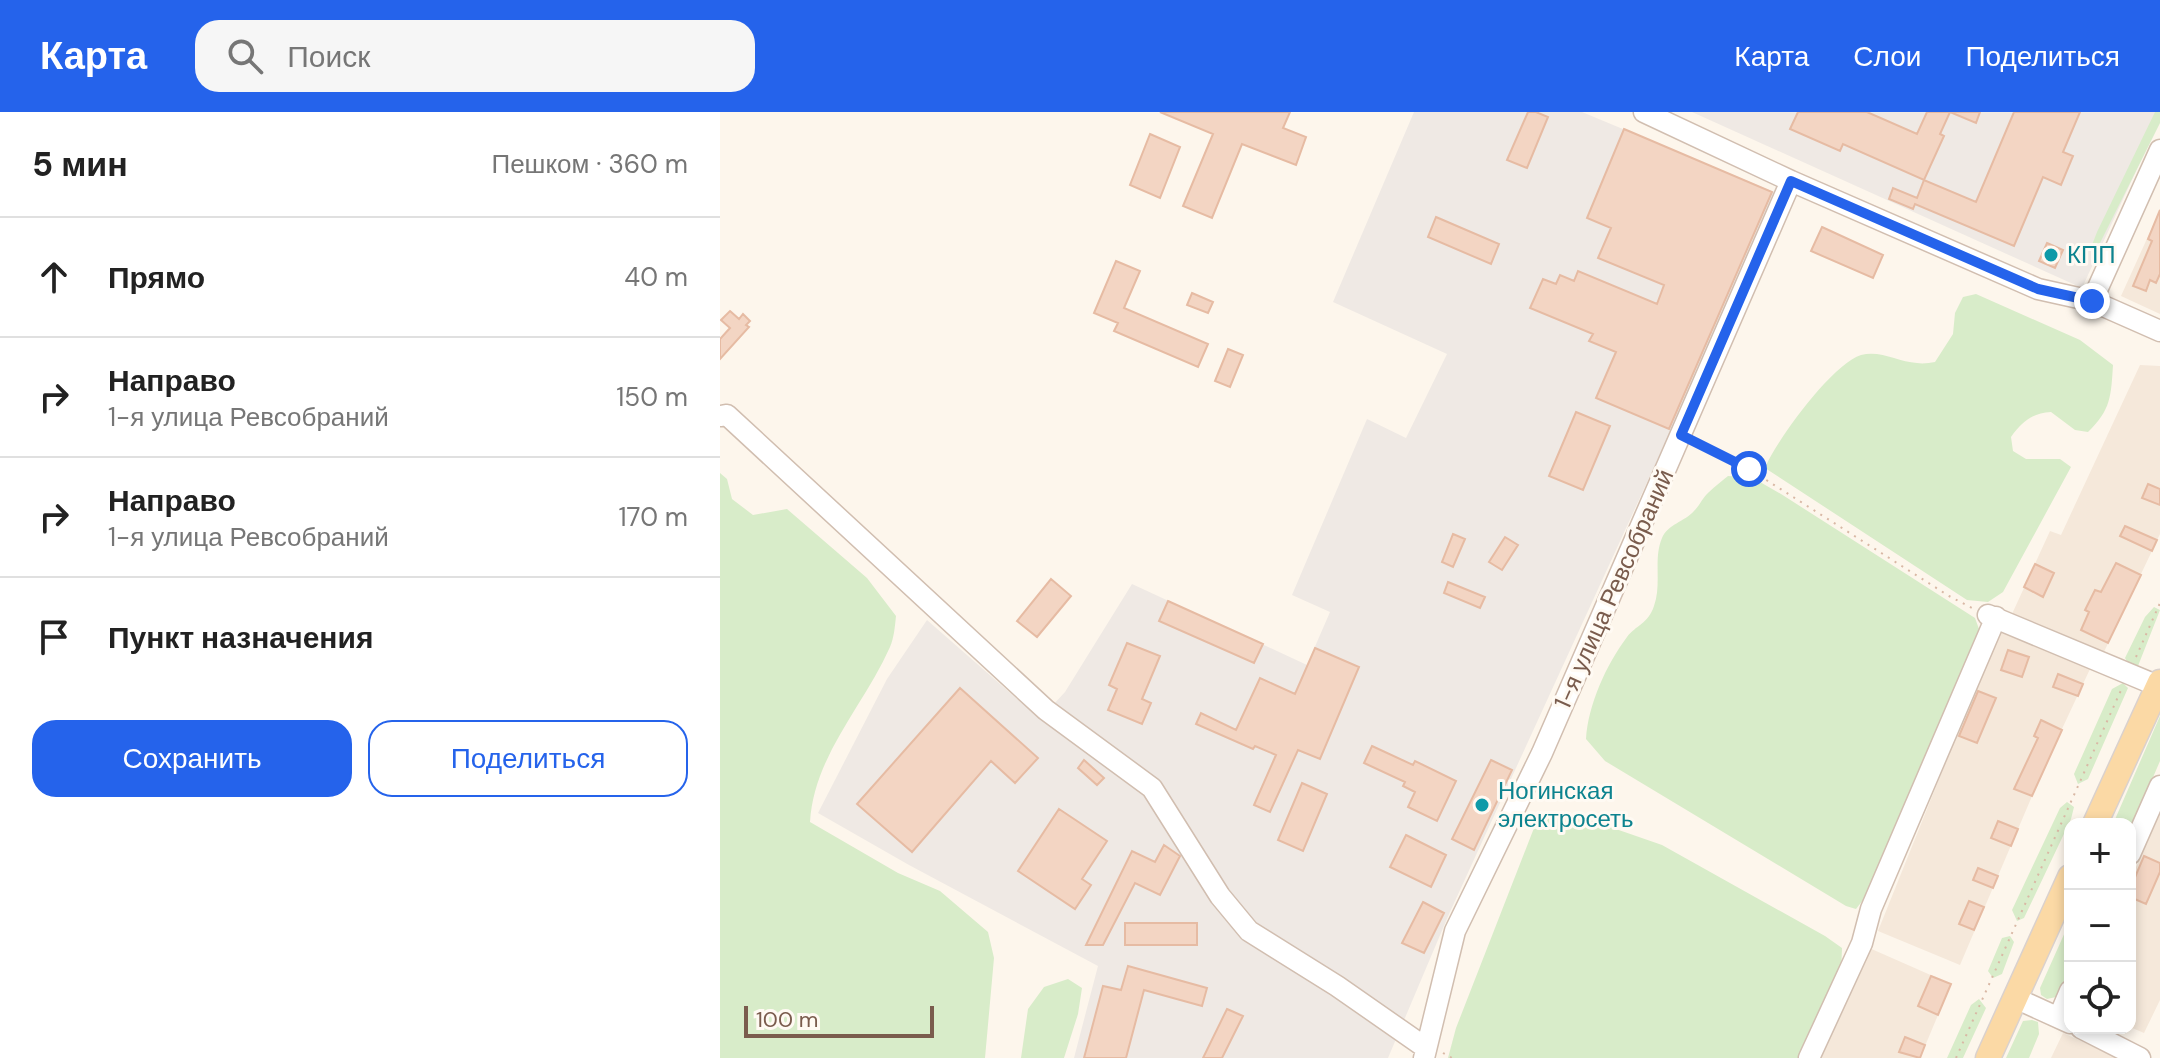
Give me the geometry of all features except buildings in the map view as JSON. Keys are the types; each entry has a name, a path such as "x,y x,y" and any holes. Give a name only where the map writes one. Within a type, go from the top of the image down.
{"main road":[{"path":"2098,818 2159,684"},
{"path":"1988,1058 2064,890"}],"street":[{"path":"1644,112 1791,181 2038,289 2092,301 2160,331"},
{"path":"2092,301 2160,150"},
{"name":"1-я улица Ревсобраний","path":"1425,1053 1455,931 1542,753 1791,181"},
{"path":"720,416 727,415 1046,710 1152,788 1220,896 1249,931 1337,986 1425,1053"},
{"path":"1809,1058 1862,943 1871,909 1992,616 2159,684"},
{"path":"2136,840 2160,786"},
{"path":"2015,998 2064,1020"},
{"path":"2093,1034 2140,1058"}],"path":[{"path":"1681,435 1749,469 1949,596 1992,616"},
{"path":"1956,1058 2160,603"}],"shaded area":[{"path":"1414,112 1582,112 1774,192 1671,430 1449,914 1388,1058 1074,1058 1098,966 818,813 887,679 927,620 1040,719 1065,692 1132,584 1307,665 1330,612 1292,595 1367,419 1406,438 1447,354 1333,302"},
{"path":"1692,112 2160,112 2160,119 2082,288"},
{"path":"2160,210 2160,314 2121,296"},
{"path":"2140,365 2160,366 2160,534 2103,654 2012,614 2050,531 2061,535"},
{"path":"1999,630 2090,669 1960,965 1878,931"},
{"path":"2160,812 2160,1000 2144,1033 2136,1030 2136,867"},
{"path":"1867,947 1951,984 1920,1058 1818,1058"},
{"path":"2063,1033 2124,1058 2051,1058"}],"green space":[{"path":"2155,112 2160,112 2160,123 2097,249 2092,245 2097,232"},
{"path":"1976,294 2080,340 2113,365 2108,402 2101,417 2088,432 2075,430 2051,412 2028,419 2011,437 2013,451 2026,459 2060,459 2071,467 2003,592 1988,602 1967,600 1765,468 1806,405 1849,361 1868,354 1910,362 1935,362 1953,334 1955,313 1963,297"},
{"path":"720,473 727,479 732,499 753,515 787,509 867,578 896,616 890,647 830,753 814,798 810,822 898,873 940,891 988,932 994,958 985,1058 720,1058"},
{"path":"1728,476 1753,478 1781,494 1975,618 1979,629 1938,734 1863,900 1856,909 1846,906 1605,761 1586,739 1594,699 1605,673 1627,637 1649,617 1654,606 1662,538 1668,529 1694,511 1707,494"},
{"path":"2154,607 2160,610 2138,666 2131,668 2125,658 2145,617"},
{"path":"2123,683 2128,688 2088,779 2078,784 2074,774 2112,689"},
{"path":"2160,716 2160,761 2136,818 2116,818"},
{"path":"2067,802 2074,807 2071,818 2064,818 2064,834 2024,918 2017,921 2012,910 2060,808"},
{"path":"1564,811 1662,845 1842,948 1841,973 1805,1058 1448,1058 1456,1028 1534,828 1546,816"},
{"path":"2064,934 2064,981 2056,997 2047,999 2041,995 2040,988"},
{"path":"2010,936 2014,942 2002,974 1993,978 1988,971 2002,938"},
{"path":"1068,979 1082,988 1078,1014 1064,1058 1021,1058 1028,1009 1044,987"},
{"path":"1979,999 1986,1008 1963,1058 1947,1058 1971,1005"},
{"path":"2023,1021 2038,1022 2039,1034 2029,1058 2006,1058"}],"place":[{"name":"КПП","path":"2051,255"},
{"name":"Ногинская электросеть","path":"1482,805"}],"route":[{"path":"1749,469 1681,435 1791,181 2038,289 2092,301"}]}
